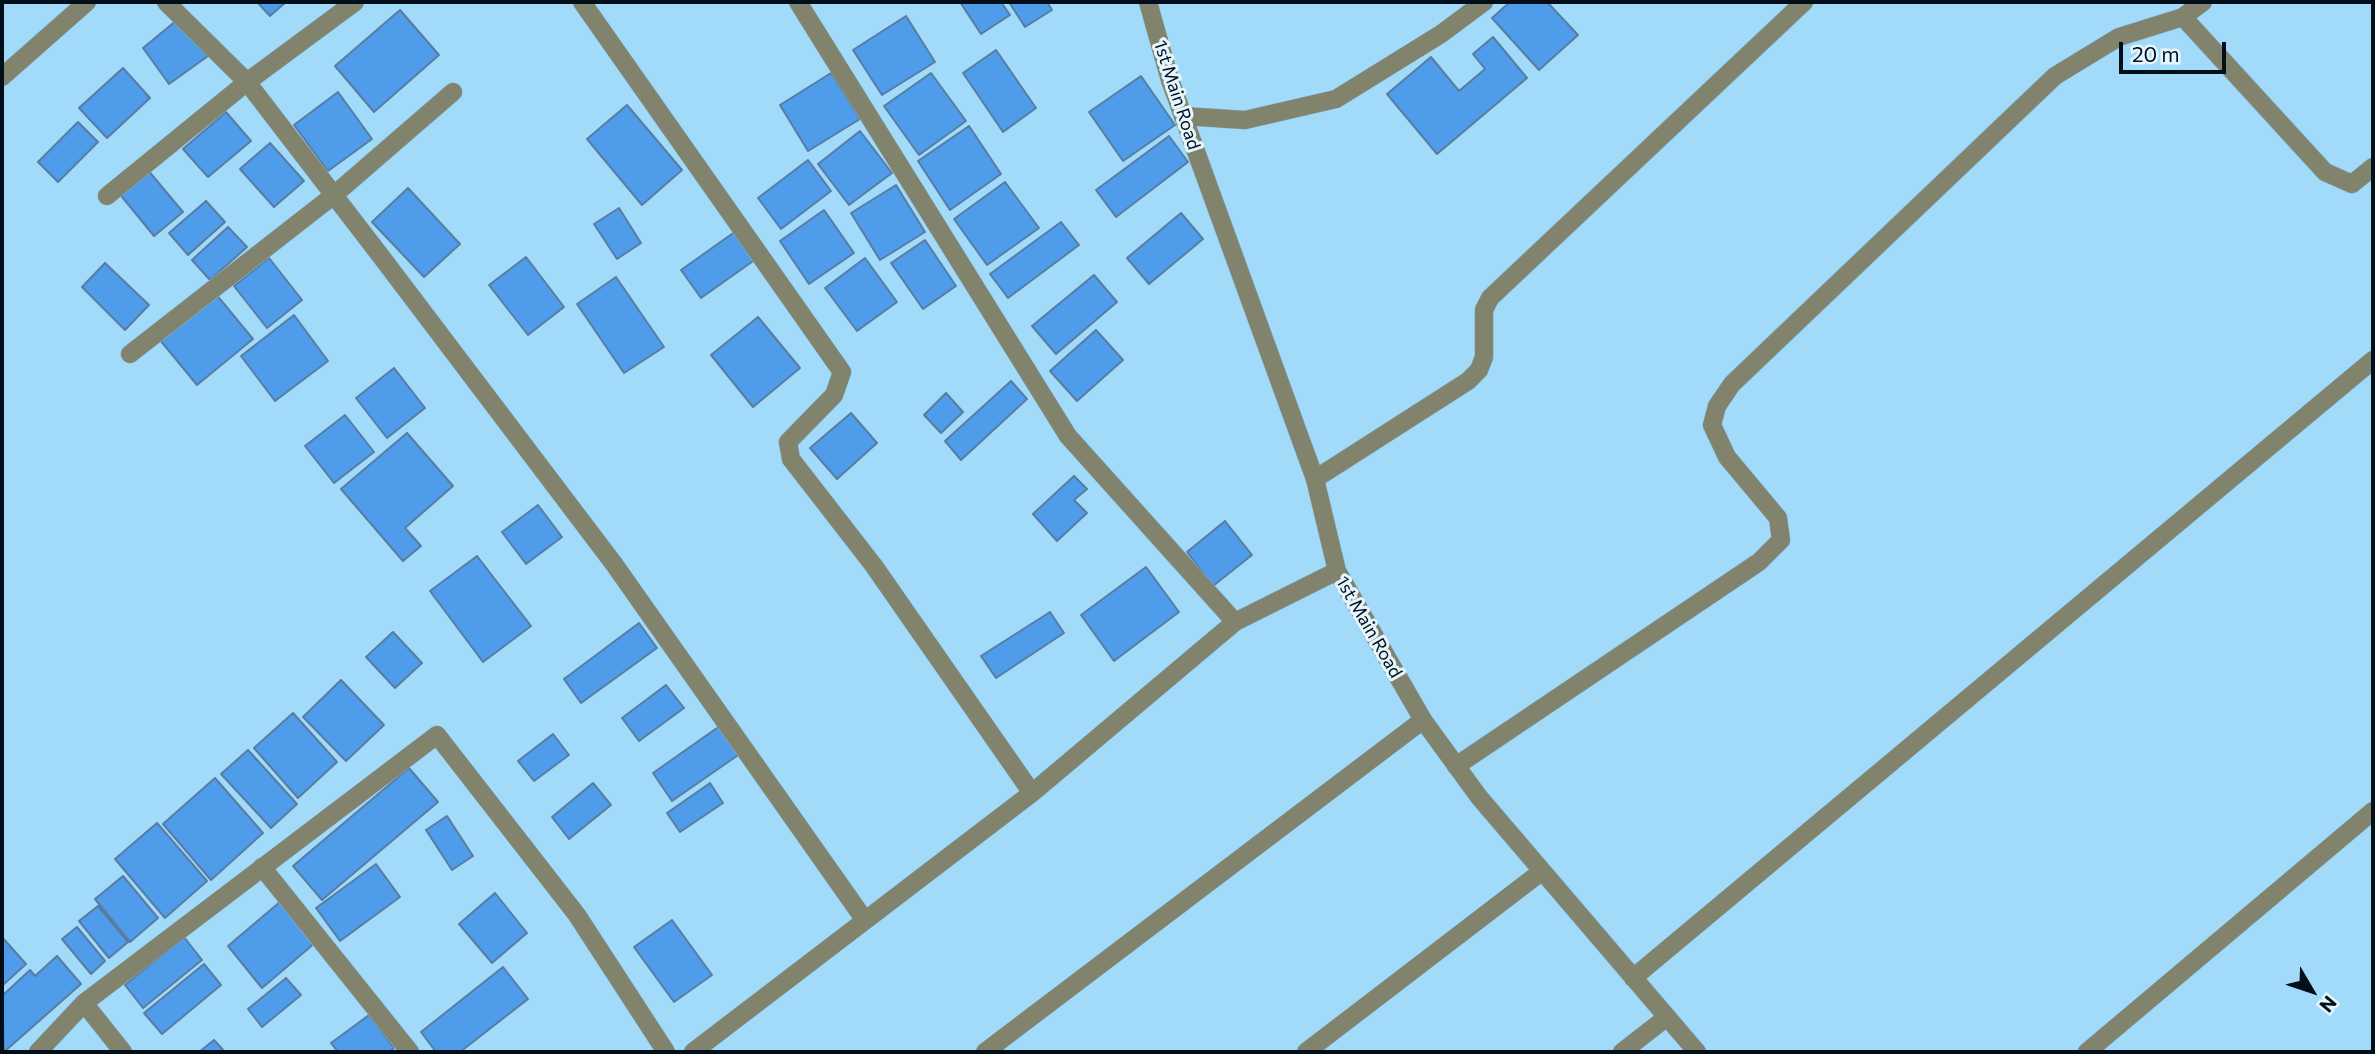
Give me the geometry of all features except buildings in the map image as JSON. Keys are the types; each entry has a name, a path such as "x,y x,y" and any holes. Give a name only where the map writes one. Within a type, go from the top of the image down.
{"street":[{"path":"2,77 87,2"},
{"path":"166,2 247,82 334,195 614,564 864,919"},
{"path":"107,196 247,82 355,2"},
{"path":"582,2 842,372 834,395 788,442 791,459 874,566 1032,793"},
{"path":"798,2 1068,436 1235,622"},
{"name":"1st Main Road","path":"1148,2 1183,116 1315,479 1337,571 1423,720 1455,766 1541,872 1697,1052"},
{"path":"1183,116 1245,120 1336,99 1441,34 1484,2"},
{"path":"1315,479 1468,381 1479,370 1484,357 1482,323 1490,298 1804,2"},
{"path":"1455,766 1759,562 1781,540 1778,518 1727,457 1712,425 1717,406 1732,384 2055,76 2119,37 2183,17 2203,2"},
{"path":"2183,17 2325,173 2352,184 2373,167"},
{"path":"130,355 334,195 453,92"},
{"path":"1633,978 2373,360"},
{"path":"693,1052 1032,793 1235,622 1337,571"},
{"path":"985,1052 1423,720"},
{"path":"38,1052 83,1003 437,735 578,915 666,1052"},
{"path":"2087,1052 2373,811"},
{"path":"262,867 410,1052"},
{"path":"1306,1052 1541,872"},
{"path":"83,1003 123,1052"},
{"path":"1622,1052 1667,1017"}]}
